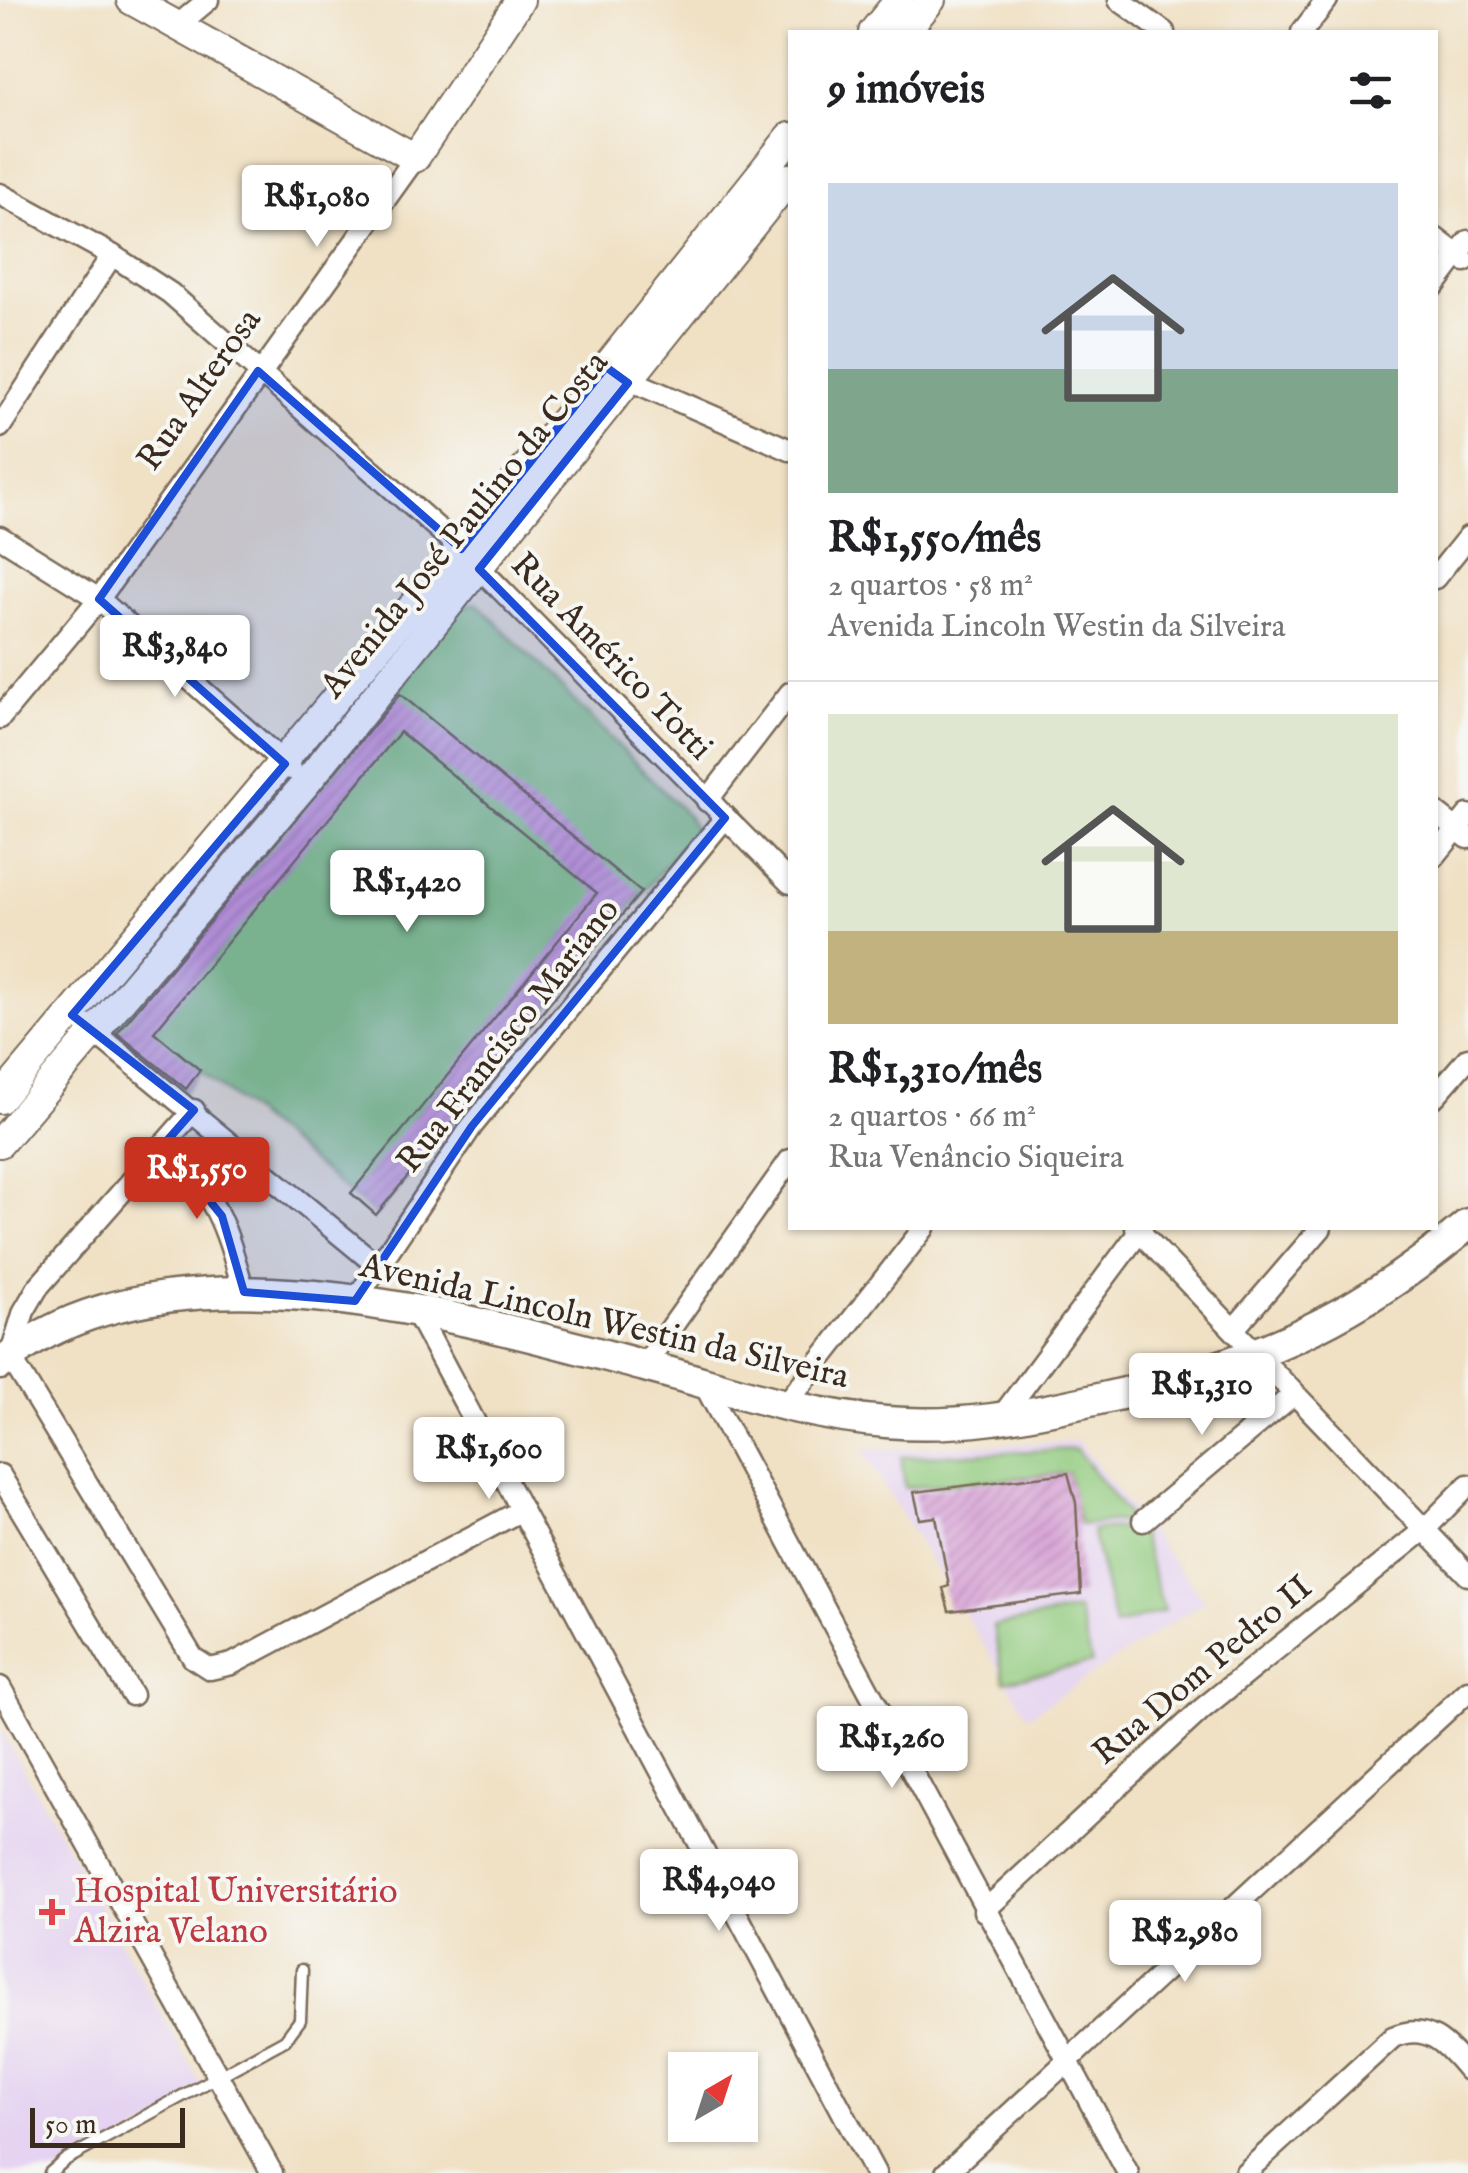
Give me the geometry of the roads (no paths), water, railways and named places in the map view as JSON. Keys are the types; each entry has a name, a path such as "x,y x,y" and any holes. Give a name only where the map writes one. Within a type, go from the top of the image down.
{"main road":[{"path":"131,0 415,158"},
{"name":"Rua Alterosa","path":"415,158 520,0"},
{"path":"875,30 899,0"},
{"path":"907,30 930,0"},
{"name":"Avenida José Paulino da Costa","path":"0,1143 96,1032 296,773 617,375 788,140"},
{"name":"Avenida José Paulino da Costa","path":"617,375 788,180"},
{"name":"Avenida José Paulino da Costa","path":"0,1099 72,1015 296,773"},
{"name":"Avenida Lincoln Westin da Silveira","path":"5,1360 51,1330 109,1311 197,1293 244,1292 415,1310 786,1404 886,1422 998,1422 1143,1390 1260,1356 1345,1312 1461,1230"}],"street":[{"path":"177,26 208,0"},
{"path":"1119,0 1161,30"},
{"path":"1304,30 1328,0"},
{"name":"Rua Alterosa","path":"0,718 99,600 258,371 415,158"},
{"name":"Rua Américo Totti","path":"0,194 112,255 170,294 470,559 788,882"},
{"path":"1438,240 1464,253 1438,283"},
{"path":"0,427 112,255"},
{"path":"617,375 788,449"},
{"path":"1438,574 1468,536"},
{"path":"0,537 99,600 296,773"},
{"path":"707,801 788,696"},
{"path":"1438,814 1464,827 1438,853"},
{"name":"Rua Francisco Mariano","path":"355,1301 507,1081 724,818"},
{"path":"72,1015 194,1110 378,1266"},
{"path":"1438,1093 1468,1058"},
{"path":"194,1110 38,1287 5,1360 182,1644 200,1665 210,1669 232,1664 522,1510"},
{"path":"164,1144 211,1196 222,1216 244,1292"},
{"path":"644,1366 788,1163"},
{"path":"786,1404 922,1230"},
{"path":"998,1422 1138,1230"},
{"path":"1140,1230 1468,1575"},
{"path":"1234,1329 1318,1230"},
{"path":"415,1310 875,2173"},
{"path":"703,1382 1128,2173"},
{"path":"1143,1521 1294,1394"},
{"path":"0,1475 132,1695"},
{"name":"Rua Dom Pedro II","path":"984,1911 1202,1709 1424,1530 1468,1485"},
{"path":"0,1687 272,2173"},
{"path":"946,2173 1468,1691"},
{"path":"1245,2173 1393,2037 1409,2030 1425,2031 1468,2070"}],"lane":[{"path":"50,2173 65,2160 222,2078 294,2032 301,2010 302,1970"}],"place":[{"name":"Hospital Universitário Alzira Velano","path":"52,1912"}]}
